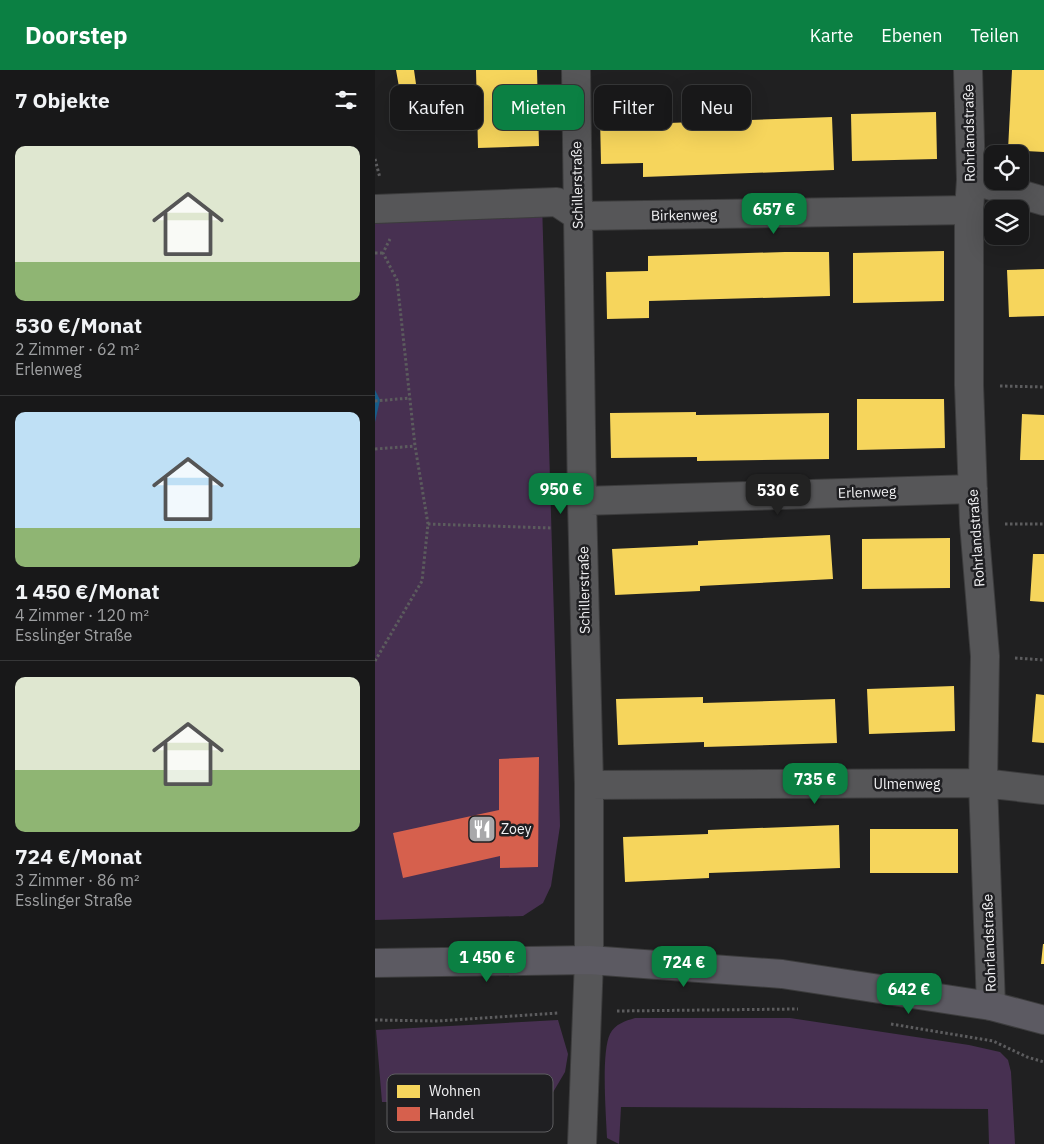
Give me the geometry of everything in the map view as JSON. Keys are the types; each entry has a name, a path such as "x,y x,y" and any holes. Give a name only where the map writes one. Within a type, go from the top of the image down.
{"main road":[{"path":"375,963 589,960 782,974 991,1006 1044,1020"}],"street":[{"name":"Schillerstraße","path":"576,70 582,500 589,785 589,960 582,1144"},
{"name":"Rohrlandstraße","path":"969,70 971,180 969,210 969,385 974,523 985,656 983,783 991,1006"},
{"path":"971,180 1044,201"},
{"path":"383,209 557,202 578,216"},
{"name":"Birkenweg","path":"578,216 969,210"},
{"name":"Erlenweg","path":"582,500 973,489"},
{"name":"Ulmenweg","path":"589,785 983,783 1044,790"}],"path":[{"path":"375,159 384,196 383,209 392,236 383,253"},
{"path":"375,253 383,253"},
{"path":"375,661 422,581 428,524 415,446 397,280 383,253"},
{"path":"969,385 1044,387"},
{"path":"375,400 410,398"},
{"path":"377,449 415,446"},
{"path":"974,523 1044,524"},
{"path":"428,524 583,528"},
{"path":"1015,658 1044,660"},
{"path":"375,1020 438,1020 587,1011 800,1009"},
{"path":"887,1024 993,1041 1027,1057 1044,1062"}],"shaded area":[{"path":"542,202 560,826 551,886 543,903 523,916 375,920 375,209"},
{"path":"635,1018 790,1018 969,1045 1000,1052 1008,1060 1011,1072 1015,1144 989,1144 988,1109 621,1107 619,1144 607,1138 605,1084 607,1043 610,1034 615,1028 621,1023"},
{"path":"558,1020 568,1054 565,1072 553,1092 553,1074 387,1074 387,1102 382,1102 376,1030"}],"water":[{"path":"375,390 380,400 375,422"}],"building: Wohnen":[{"path":"396,70 414,70 416,84 399,85"},
{"path":"476,70 537,70 537,85 493,85 493,130 539,130 539,146 478,148 478,130 483,130 483,85 476,85"},
{"path":"1012,70 1044,70 1044,152 1029,151 1029,145 1008,145"},
{"path":"936,112 937,159 852,161 851,114"},
{"path":"832,117 834,170 643,177 643,163 601,164 600,130 672,130 672,123 682,122 682,130 751,130 751,120"},
{"path":"944,251 944,301 853,303 853,253"},
{"path":"829,252 830,296 649,301 649,318 607,319 606,272 648,271 648,256"},
{"path":"1044,269 1044,316 1009,317 1007,270"},
{"path":"857,399 944,399 945,448 857,450"},
{"path":"696,412 696,415 829,413 829,459 697,461 697,457 611,458 610,413"},
{"path":"1022,414 1044,415 1044,460 1020,460"},
{"path":"830,535 833,579 700,586 700,591 615,595 612,549 698,545 698,541"},
{"path":"950,538 950,588 862,589 862,539"},
{"path":"1033,554 1044,554 1044,602 1030,601"},
{"path":"954,686 955,731 869,734 867,689"},
{"path":"1036,694 1044,695 1044,743 1032,742"},
{"path":"703,697 703,703 835,699 837,743 704,747 704,742 618,745 616,699"},
{"path":"839,825 840,868 709,873 709,878 625,882 623,837 708,834 708,830"},
{"path":"870,829 958,829 958,873 870,873"},
{"path":"1043,944 1044,964 1041,964"}],"building: Handel":[{"path":"539,757 538,867 500,868 500,856 403,878 393,833 499,810 499,759"}],"place":[{"name":"Zoey","path":"482,829"}]}
